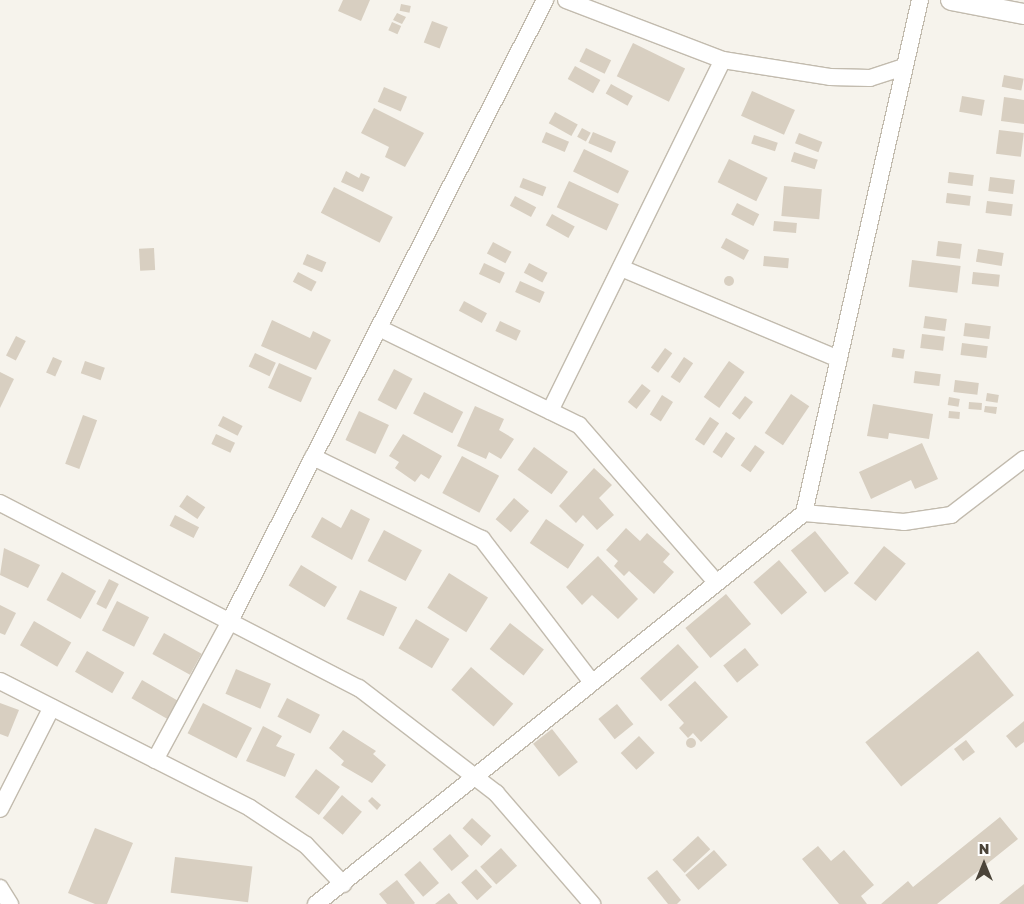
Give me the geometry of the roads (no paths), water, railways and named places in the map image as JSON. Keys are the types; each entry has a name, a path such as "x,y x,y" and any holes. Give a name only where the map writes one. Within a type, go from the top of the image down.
{"street":[{"path":"155,760 229,623 545,0"},
{"path":"566,0 723,60 830,77 870,78 904,67"},
{"path":"316,904 591,681 804,513 920,0"},
{"path":"951,0 1024,14"},
{"path":"550,411 723,60"},
{"path":"621,268 839,359"},
{"path":"379,328 579,425 716,582"},
{"path":"313,457 482,539 591,681"},
{"path":"804,513 904,522 952,514 1024,459"},
{"path":"0,502 229,623 359,688 475,774 592,904"},
{"path":"0,682 250,808 306,845 343,884"},
{"path":"0,809 52,707"},
{"path":"0,888 10,904"}]}
